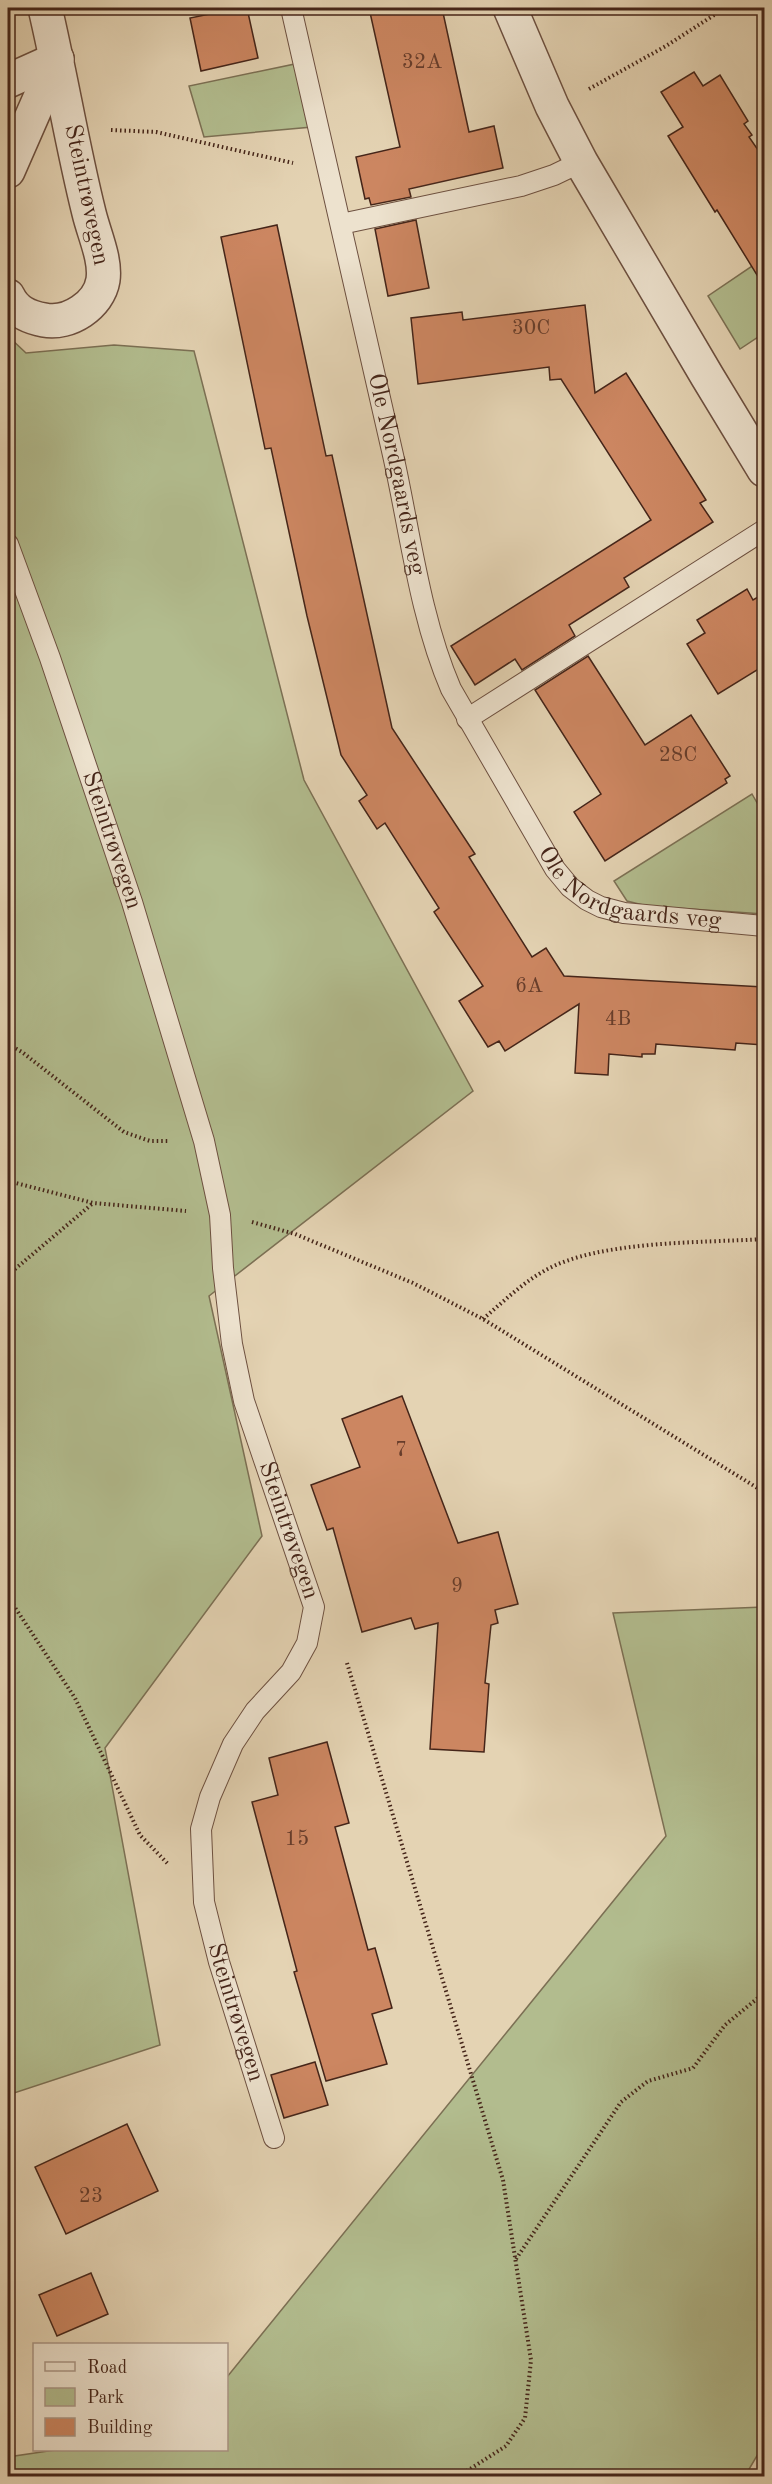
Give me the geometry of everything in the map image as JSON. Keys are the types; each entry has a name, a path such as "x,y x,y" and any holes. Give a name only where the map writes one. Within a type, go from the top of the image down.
{"street":[{"name":"Steintrøvegen","path":"8,296 19,311 46,321 61,321 87,307 99,293 103,279 100,250 89,213 45,8"},
{"path":"510,8 552,106 581,162 706,376 765,470"},
{"name":"Steintrøvegen","path":"8,171 57,59"},
{"path":"8,81 57,59"}],"lane":[{"name":"Ole Nordgaards veg","path":"291,8 409,525 428,621 438,659 467,719 555,869 570,887 587,900 601,907 624,913 765,926"},
{"path":"341,224 521,186 554,175 581,162"},
{"path":"467,719 765,530"},
{"name":"Steintrøvegen","path":"8,544 50,658 132,902 204,1141 220,1215 223,1268 232,1344 244,1401 314,1606 307,1643 291,1672 255,1711 233,1744 210,1797 201,1829 204,1902 219,1962 274,2138"}],"path":[{"path":"552,106 622,72 725,8"},
{"path":"72,128 156,132 328,170"},
{"path":"8,1044 22,1052 124,1132 150,1141 204,1141"},
{"path":"8,1181 93,1203 220,1215 295,1234 413,1283 483,1319 765,1492"},
{"path":"8,1275 93,1203"},
{"path":"483,1319 522,1285 546,1270 574,1259 633,1246 765,1239"},
{"path":"8,1597 75,1698 140,1835 204,1902"},
{"path":"347,1663 503,2180 531,2360 525,2418 506,2446 459,2476"},
{"path":"516,2260 621,2102 648,2081 693,2068 725,2025 765,1993"}],"green space":[{"path":"295,64 312,127 204,137 189,86"},
{"path":"764,258 764,333 740,349 708,296"},
{"path":"8,336 26,353 114,345 194,351 304,780 473,1091 209,1296 262,1536 105,1748 160,2045 8,2095"},
{"path":"752,794 764,815 764,914 647,906 627,901 614,881"},
{"path":"764,1607 764,2444 745,2476 8,2476 8,2457 48,2451 228,2451 228,2376 666,1836 613,1613"}],"building":[{"path":"247,8 258,58 201,71 190,18"},
{"path":"369,8 442,8 469,132 494,126 503,168 409,189 411,197 371,205 369,198 365,199 356,157 400,147"},
{"path":"694,72 703,86 720,75 748,121 744,124 752,135 749,137 765,160 765,288 668,136 683,127 661,92"},
{"path":"416,220 429,288 388,296 375,229"},
{"path":"277,225 326,456 332,455 392,728 475,854 469,857 532,957 546,948 564,976 765,987 765,1045 736,1043 735,1050 656,1044 655,1054 642,1054 642,1057 609,1054 608,1075 575,1073 579,1004 505,1051 499,1041 488,1047 459,1001 483,986 434,912 439,908 385,823 377,829 359,801 367,795 341,755 307,616 271,448 265,449 221,237"},
{"path":"585,305 595,393 626,373 706,500 700,503 713,522 624,578 629,587 569,625 575,636 522,670 515,659 475,685 451,646 651,520 561,379 550,380 549,367 418,384 411,318 462,312 463,320"},
{"path":"747,589 753,600 765,593 765,665 718,694 687,644 705,633 697,620"},
{"path":"588,656 645,745 691,715 730,776 725,779 727,783 605,861 574,812 601,794 535,690"},
{"path":"402,1396 458,1543 498,1532 518,1604 495,1610 498,1623 491,1625 485,1683 489,1684 484,1752 430,1749 438,1623 415,1629 411,1618 362,1632 333,1528 327,1530 311,1485 360,1467 342,1419"},
{"path":"327,1742 349,1823 335,1827 368,1950 375,1948 392,2008 372,2014 387,2064 326,2081 294,1972 297,1971 252,1802 278,1795 269,1758"},
{"path":"315,2062 328,2105 284,2118 271,2075"},
{"path":"127,2124 158,2191 66,2234 35,2167"},
{"path":"91,2273 108,2314 57,2336 39,2295"}]}
